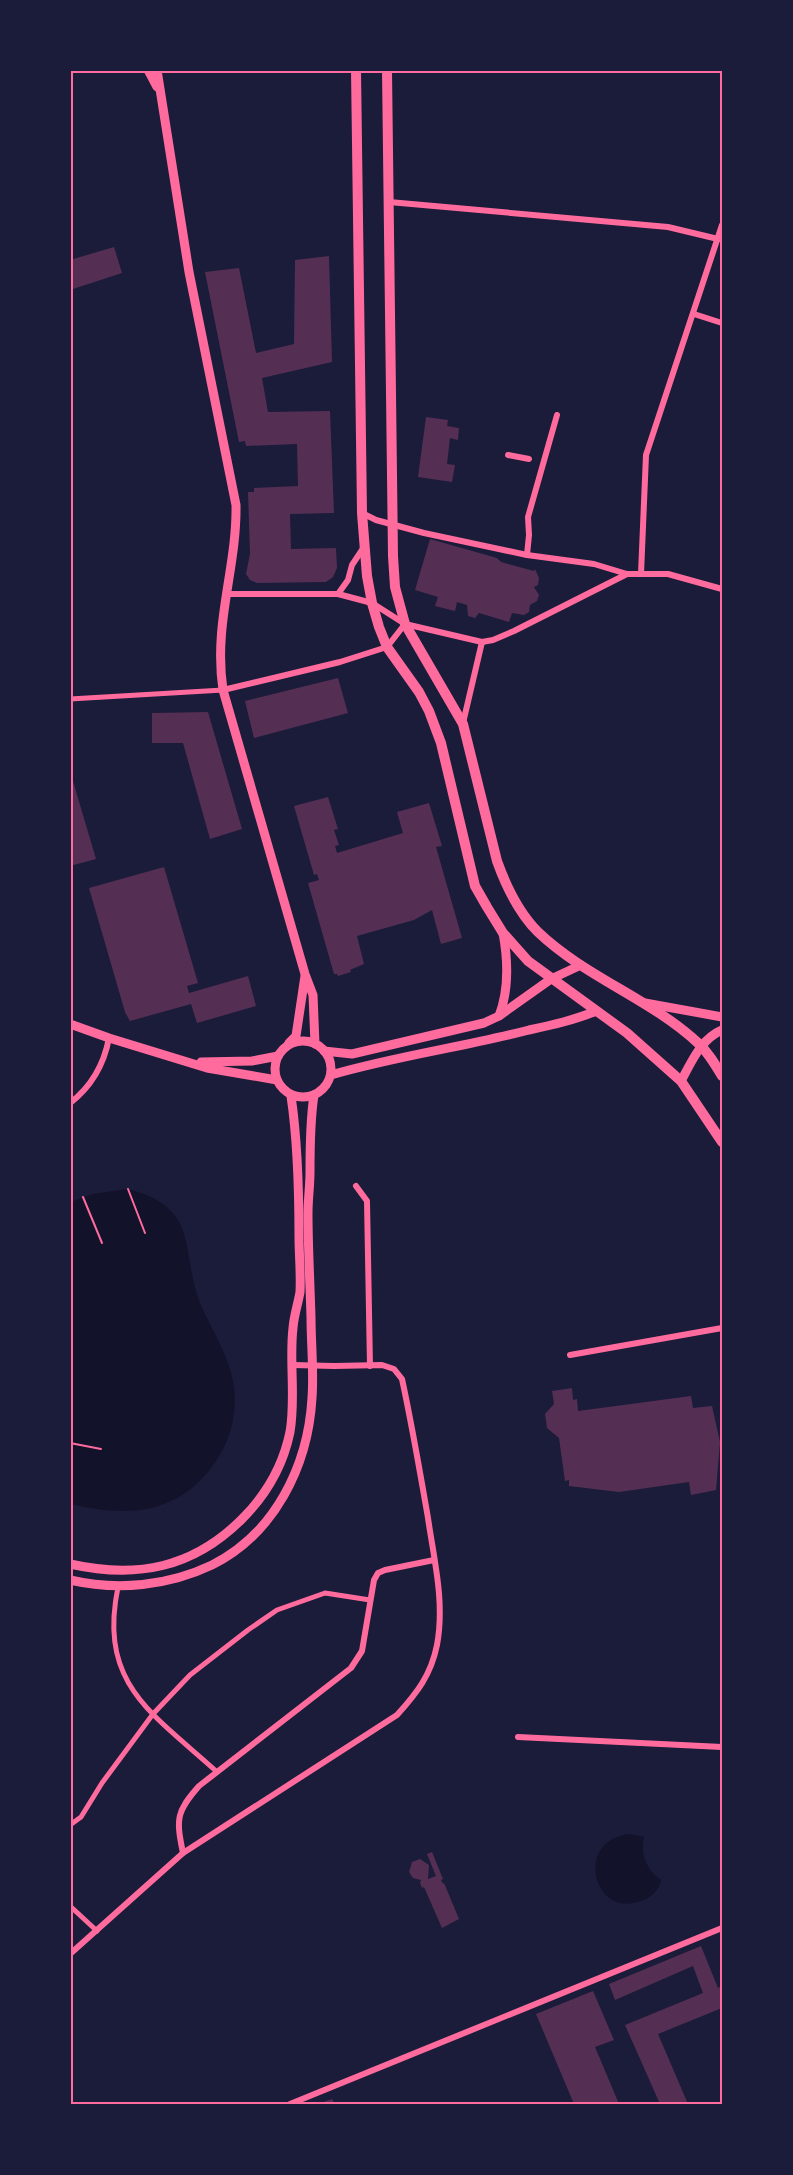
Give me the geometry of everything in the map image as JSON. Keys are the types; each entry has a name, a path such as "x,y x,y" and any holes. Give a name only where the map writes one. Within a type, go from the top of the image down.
{"main road":[{"path":"356,70 362,513 372,603 387,647 419,692 429,711 441,743 476,886 503,933 528,962 634,1039 681,1081 723,1142"},
{"path":"387,70 392,524 395,587 405,624 463,724 497,861 504,881 519,906 537,931 581,965 640,1002 701,1046 723,1076"}],"street":[{"path":"148,70 158,89"},
{"path":"157,70 158,89 189,272 236,505 236,537 219,654 223,690 313,995 315,1044"},
{"path":"388,202 668,227 718,239"},
{"path":"641,573 646,455 723,225"},
{"path":"694,314 723,323"},
{"path":"527,555 530,535 528,517 556,415"},
{"path":"508,455 529,459"},
{"path":"362,513 392,524 527,555 594,564 627,574 668,573 723,589"},
{"path":"338,594 348,580 352,565 364,546"},
{"path":"226,594 338,594 372,603 405,624 482,642 514,631 627,574"},
{"path":"70,699 223,690 340,662 387,647 405,624"},
{"path":"463,724 482,642"},
{"path":"496,1039 495,1018 506,996 506,950 503,933"},
{"path":"324,1051 352,1054 495,1018 550,979 581,965"},
{"path":"288,1045 301,1041 315,1044 324,1051 330,1062 331,1075 325,1087 314,1095 306,1098 291,1096 279,1084 274,1072 278,1056 296,1036 305,974"},
{"path":"640,1002 723,1017"},
{"path":"331,1075 496,1039 572,1020 596,1011"},
{"path":"70,1024 207,1068 277,1080"},
{"path":"681,1081 701,1046 716,1032 723,1030"},
{"path":"70,1103 90,1084 99,1069 109,1038"},
{"path":"193,1062 252,1061 278,1056"},
{"path":"70,1580 117,1587 162,1582 195,1572 230,1555 258,1531 285,1494 301,1458 308,1434 312,1400 308,1214 310,1122 314,1095"},
{"path":"70,1564 118,1571 159,1566 189,1557 212,1545 229,1532 256,1505 270,1485 285,1452 290,1431 293,1328 300,1291 298,1167 291,1096"},
{"path":"356,1186 366,1201 370,1366"},
{"path":"570,1355 723,1328"},
{"path":"70,1954 183,1853 397,1715 420,1689 431,1666 437,1646 440,1617 439,1590 402,1379 394,1369 382,1365 293,1365"},
{"path":"183,1853 178,1829 179,1814 185,1801 216,1771 351,1668 362,1651 374,1580 378,1573 434,1560"},
{"path":"117,1587 113,1612 115,1647 123,1676 136,1696 153,1714 216,1771"},
{"path":"70,1824 81,1817 102,1783 153,1714 190,1675 277,1610 325,1593 370,1600"},
{"path":"518,1737 723,1747"},
{"path":"70,1906 97,1931"},
{"path":"290,2104 723,1928"}],"path":[{"path":"128,1189 145,1233"},
{"path":"83,1197 102,1243"},
{"path":"70,1443 101,1449"}],"shaded area":[{"path":"128,1189 151,1197 167,1207 178,1219 184,1233 200,1303 229,1365 235,1404 231,1430 225,1446 207,1473 192,1488 156,1507 116,1511 71,1504 71,1202 93,1194"},
{"path":"629,1834 644,1837 643,1850 646,1862 661,1880 655,1893 643,1900 626,1904 613,1900 602,1891 597,1878 596,1864 600,1850 611,1840"}],"building":[{"path":"114,247 122,273 70,290 70,260"},
{"path":"329,256 332,362 262,378 268,412 330,411 334,513 290,514 291,549 336,548 337,568 333,577 326,582 257,583 250,580 246,574 250,554 248,492 254,492 254,488 298,486 297,444 246,446 245,441 239,442 205,272 239,268 256,353 294,344 295,260"},
{"path":"426,417 448,420 447,426 459,428 458,440 450,438 447,464 455,465 452,482 418,477"},
{"path":"430,539 497,558 501,562 534,571 535,569 539,578 538,585 534,587 539,595 537,601 530,605 529,612 524,615 512,613 509,622 479,613 475,618 468,616 467,605 457,602 455,611 435,606 438,597 415,590"},
{"path":"338,678 348,713 254,738 245,701"},
{"path":"208,712 242,829 210,839 183,743 152,743 152,713"},
{"path":"70,771 96,859 70,866"},
{"path":"328,797 338,829 334,830 339,845 335,846 337,853 403,833 397,812 429,803 442,846 436,847 462,938 441,944 432,910 414,920 357,936 364,964 350,970 351,972 338,976 334,974 308,883 319,880 317,874 314,875 294,806"},
{"path":"164,867 198,983 187,986 189,993 248,976 256,1006 197,1023 191,1004 130,1021 125,1012 89,888"},
{"path":"572,1388 573,1400 577,1399 578,1411 691,1396 693,1408 712,1406 720,1442 716,1490 691,1495 689,1482 619,1492 569,1486 569,1480 565,1481 559,1438 547,1428 545,1414 554,1404 552,1391"},
{"path":"432,1852 443,1879 441,1880 459,1919 442,1928 424,1887 422,1888 421,1880 413,1878 409,1872 412,1862 420,1859 429,1865 428,1879 436,1876 427,1854"},
{"path":"701,1946 718,1988 722,1986 722,2008 658,2034 688,2104 660,2104 625,2025 703,1993 693,1966 615,2000 609,1984"},
{"path":"593,1991 614,2040 595,2047 619,2104 574,2104 536,2014"},
{"path":"332,2099 335,2104 318,2104"}]}
